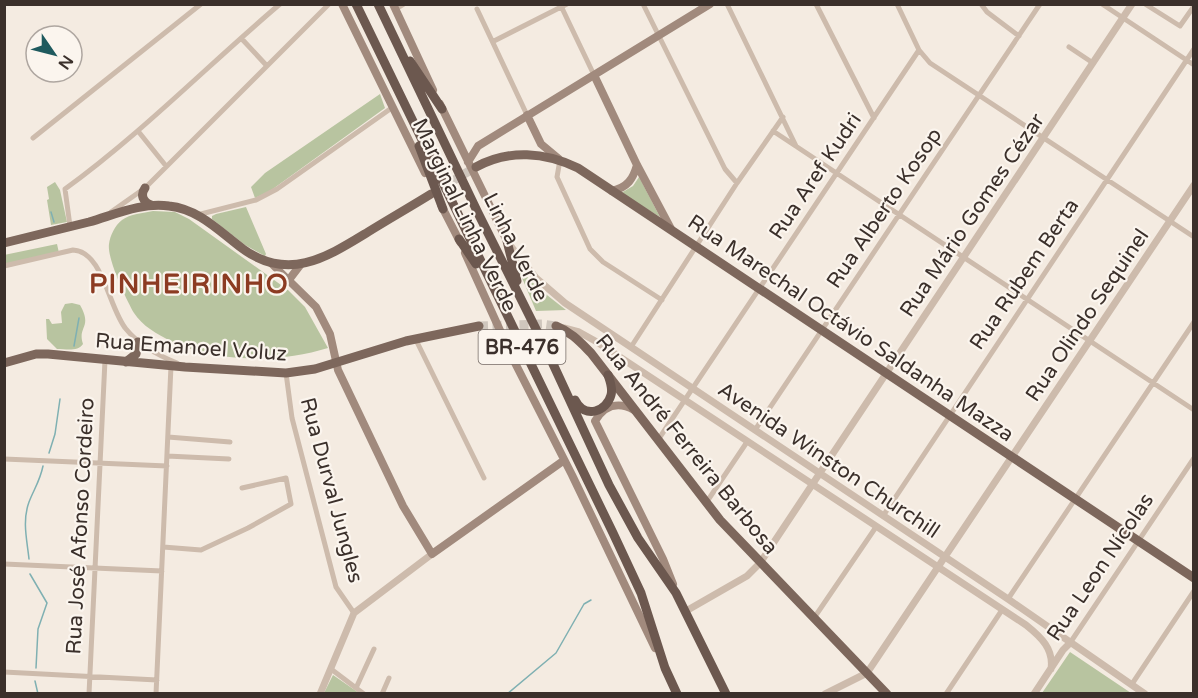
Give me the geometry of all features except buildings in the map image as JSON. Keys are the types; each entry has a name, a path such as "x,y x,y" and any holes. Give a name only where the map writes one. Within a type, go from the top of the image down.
{"highway":[{"name":"Linha Verde","path":"356,4 641,593 665,668 677,693"},
{"name":"Linha Verde","path":"378,4 547,351 609,485 631,528 676,592 726,693"},
{"path":"387,24 399,39 413,66 442,109"},
{"path":"396,84 443,209"},
{"path":"459,238 492,287"},
{"path":"507,241 520,295"},
{"path":"547,351 554,357 577,404 584,411 598,410 609,400 612,389 608,375"}],"main road":[{"name":"Marginal Linha Verde","path":"342,4 459,238 513,359 665,668"},
{"path":"460,148 478,146 710,4"},
{"name":"Marginal Linha Verde","path":"394,7 460,148 472,165 507,241"},
{"path":"594,75 636,165 671,230"},
{"path":"527,115 541,144 560,160"},
{"path":"535,154 541,144"},
{"path":"472,165 478,146"},
{"name":"Rua Marechal Octávio Saldanha Mazza","path":"472,165 504,156 535,154 560,160 578,168 1194,578"},
{"path":"612,190 620,189 629,183 634,176 636,165"},
{"path":"145,188 143,199 151,206"},
{"path":"271,263 301,264 329,255 431,194"},
{"path":"4,243 151,206 171,206 197,215 246,251 271,263 316,307 321,315 334,345 338,370 403,506 432,554 563,461"},
{"path":"288,281 301,264"},
{"name":"Rua Emanoel Voluz","path":"4,363 36,354 48,354 171,366 286,373 315,369 416,338 479,326"},
{"name":"Rua André Ferreira Barbosa","path":"556,326 578,339 706,503 760,563 887,693"},
{"path":"126,362 136,354 138,342"},
{"path":"635,411 627,406 608,407 595,421 663,559 676,592"}],"street":[{"path":"33,138 201,4"},
{"path":"70,226 65,189 138,131 280,4"},
{"path":"106,216 145,188 329,4"},
{"path":"394,7 405,4"},
{"path":"643,4 725,169 737,183"},
{"path":"726,4 796,146"},
{"path":"816,4 874,117"},
{"path":"897,4 919,50 930,63 1194,237"},
{"path":"981,4 987,12 1019,36"},
{"name":"Rua Alberto Kosop","path":"755,430 1040,4"},
{"path":"1102,4 1194,65"},
{"name":"Rua Mário Gomes Cézar","path":"686,611 747,576 760,563 1132,4"},
{"path":"1144,4 1180,26 1194,6"},
{"path":"1154,11 1158,4"},
{"path":"494,41 563,6 594,75"},
{"path":"477,9 527,115"},
{"path":"241,38 267,66"},
{"path":"1069,47 1093,63"},
{"name":"Rua Rubem Berta","path":"883,516 1194,49"},
{"name":"Rua Aref Kudri","path":"658,440 919,50"},
{"path":"197,215 256,200 277,189 393,106"},
{"path":"631,347 737,183 783,117"},
{"path":"138,131 166,166"},
{"path":"773,131 1194,410"},
{"path":"560,160 557,177 590,249 603,262 662,300"},
{"name":"Rua Olindo Sequinel","path":"867,673 1194,185"},
{"name":"Avenida Winston Churchill","path":"507,241 526,267 546,288 1145,693"},
{"path":"4,266 80,250 98,267 125,328 138,342 153,352 185,367"},
{"path":"1008,599 1194,322"},
{"name":"Avenida Winston Churchill","path":"556,326 572,329 588,336 1026,626 1038,636 1052,654 1051,669"},
{"path":"416,338 484,478"},
{"name":"Rua José Afonso Cordeiro","path":"89,693 105,360"},
{"path":"156,693 171,366"},
{"name":"Rua Durval Jungles","path":"286,373 292,418 336,587 354,613"},
{"path":"168,437 230,442"},
{"path":"706,503 747,442"},
{"path":"167,456 229,459"},
{"name":"Rua Leon Nícolas","path":"1034,693 1194,458"},
{"path":"4,459 167,466"},
{"path":"163,548 201,550 248,528 291,504 286,478 242,488"},
{"path":"814,619 876,527"},
{"path":"320,693 354,613 432,554"},
{"path":"4,564 162,571"},
{"path":"1132,684 1194,591"},
{"path":"946,693 1002,610"},
{"path":"356,688 374,649"},
{"path":"331,669 364,693"},
{"path":"4,672 157,680"},
{"path":"825,693 867,673"},
{"path":"382,693 389,678"}],"green space":[{"path":"380,94 385,108 270,191 255,198 251,187 265,173"},
{"path":"639,177 660,217 621,193 633,186"},
{"path":"55,182 60,190 67,222 51,225 47,187"},
{"path":"246,207 265,256 245,245 212,219 212,216 216,214"},
{"path":"153,211 175,212 189,219 288,290 305,307 328,348 284,357 237,358 190,349 169,340 141,322 126,298 114,269 109,244 113,231 122,220"},
{"path":"57,244 59,253 5,265 4,255"},
{"path":"517,266 538,288 566,310 536,311"},
{"path":"65,304 80,305 84,313 83,344 75,349 57,349 47,339 46,319 49,319 52,324 62,323 61,312"},
{"path":"1070,652 1131,693 1042,693"},
{"path":"333,675 359,693 324,693"}],"waterway":[{"path":"51,212 54,222"},
{"path":"74,346 79,318"},
{"path":"49,453 55,434 60,399"},
{"path":"29,559 26,530 27,509 43,466"},
{"path":"30,574 47,603 38,629 36,668"},
{"path":"507,694 556,653 584,604 591,600"},
{"path":"35,681 38,694"}],"tunnel":[{"path":"439,189 476,167"},
{"path":"479,326 542,324 556,326"}],"district":[{"name":"PINHEIRINHO","path":"189,284"}]}
